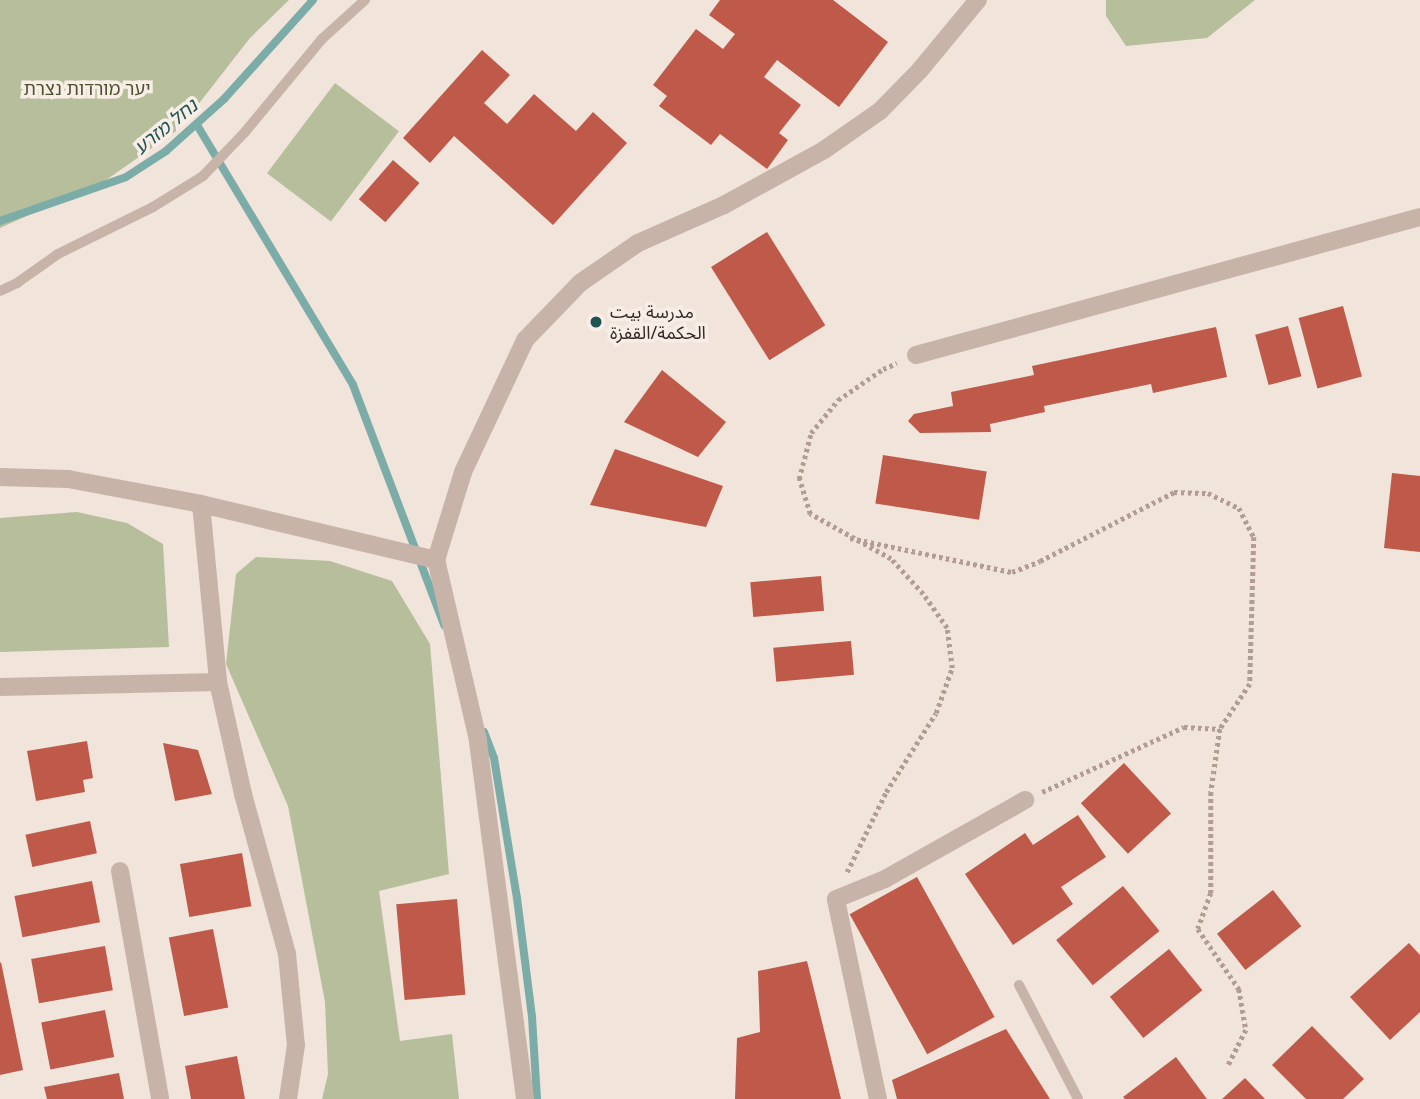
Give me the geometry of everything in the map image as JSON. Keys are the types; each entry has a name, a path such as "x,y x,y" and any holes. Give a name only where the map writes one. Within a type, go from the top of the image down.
{"street":[{"path":"525,1099 478,740 436,560 463,472 525,340 580,283 638,243 724,205 824,150 880,111 920,69 978,0"},
{"path":"916,355 1420,217"},
{"path":"0,477 68,479 201,505 436,560"},
{"path":"201,505 218,682 243,794 287,954 296,1045 288,1099"},
{"path":"0,687 218,682"},
{"path":"878,1099 836,899 885,879 1025,800"},
{"path":"120,871 160,1099"}],"lane":[{"path":"0,291 17,283 58,254 153,207 203,176 246,132 322,39 365,0"},
{"path":"1019,985 1079,1099"}],"path":[{"path":"836,899 886,792 936,713 952,668 947,628 923,594 891,559 810,514 799,479 811,433 838,400 883,369 916,355"},
{"path":"850,538 1012,572 1040,561 1174,492 1208,493 1239,508 1254,537 1250,684 1220,729 1211,792 1211,893 1198,929 1239,989 1247,1030 1228,1066"},
{"path":"1025,800 1184,727 1220,729"}],"green space":[{"name":"יער מורדות נצרת","path":"0,0 289,0 250,38 179,129 106,180 0,228"},
{"path":"1106,0 1255,0 1207,38 1126,46 1106,16"},
{"path":"335,83 399,131 331,221 267,173"},
{"path":"77,512 127,523 163,544 169,647 0,652 0,518"},
{"path":"256,557 330,561 392,581 430,644 449,874 379,891 400,1041 452,1034 459,1099 322,1099 328,1074 325,1002 288,806 226,664 236,574"}],"building":[{"path":"720,0 833,0 888,42 839,107 777,60 764,77 801,105 779,133 788,140 767,169 720,134 711,145 659,106 667,96 653,85 696,29 723,49 735,34 709,15"},
{"path":"482,50 510,75 484,103 507,124 534,94 576,131 593,112 627,143 553,225 454,136 430,163 403,138"},
{"path":"393,160 419,183 385,222 359,199"},
{"path":"767,232 825,325 769,360 711,267"},
{"path":"1343,306 1362,377 1317,388 1299,318"},
{"path":"1288,326 1301,376 1269,385 1255,335"},
{"path":"1216,327 1227,377 1153,393 1151,384 1044,406 1045,412 990,424 991,432 920,433 908,421 914,414 953,406 951,392 1034,375 1032,366"},
{"path":"662,370 726,422 698,457 624,422"},
{"path":"615,449 723,486 706,527 590,505"},
{"path":"883,455 987,471 979,520 875,503"},
{"path":"1392,473 1420,476 1420,552 1384,548"},
{"path":"821,576 824,611 753,617 750,582"},
{"path":"851,641 854,675 776,682 773,648"},
{"path":"87,741 93,778 83,780 85,792 36,801 27,751"},
{"path":"163,743 198,750 212,794 175,801"},
{"path":"1124,763 1171,813 1128,854 1081,803"},
{"path":"1078,815 1106,857 1061,887 1073,904 1013,945 965,874 1025,833 1033,845"},
{"path":"90,821 97,853 32,867 25,835"},
{"path":"242,853 251,906 189,917 180,864"},
{"path":"917,877 995,1017 927,1054 850,914"},
{"path":"92,881 100,922 22,937 14,896"},
{"path":"1123,886 1160,931 1093,985 1056,940"},
{"path":"1273,890 1301,926 1245,970 1217,934"},
{"path":"457,899 465,995 405,1000 396,904"},
{"path":"213,929 228,1008 184,1016 169,938"},
{"path":"1409,943 1420,955 1420,1012 1390,1040 1350,997"},
{"path":"105,946 113,990 39,1003 31,959"},
{"path":"1169,949 1202,990 1143,1038 1110,997"},
{"path":"807,961 841,1099 735,1099 737,1038 760,1032 758,971"},
{"path":"0,963 23,1070 0,1075"},
{"path":"105,1010 114,1057 50,1070 41,1022"},
{"path":"1312,1026 1364,1079 1343,1099 1306,1099 1272,1065"},
{"path":"1006,1029 1050,1099 897,1099 892,1080"},
{"path":"237,1056 245,1099 191,1099 185,1066"},
{"path":"1176,1057 1207,1099 1123,1097"},
{"path":"119,1073 124,1099 47,1099 44,1087"},
{"path":"1245,1078 1265,1099 1222,1099"}],"waterway":[{"name":"נחל מזרע","path":"0,221 126,177 166,151 224,99 313,0"},
{"path":"197,125 353,385 444,625"},
{"path":"484,732 494,758 517,898 532,1017 537,1099"}],"place":[{"name":"مدرسة بيت الحكمة/القفزة","path":"596,322"}]}
